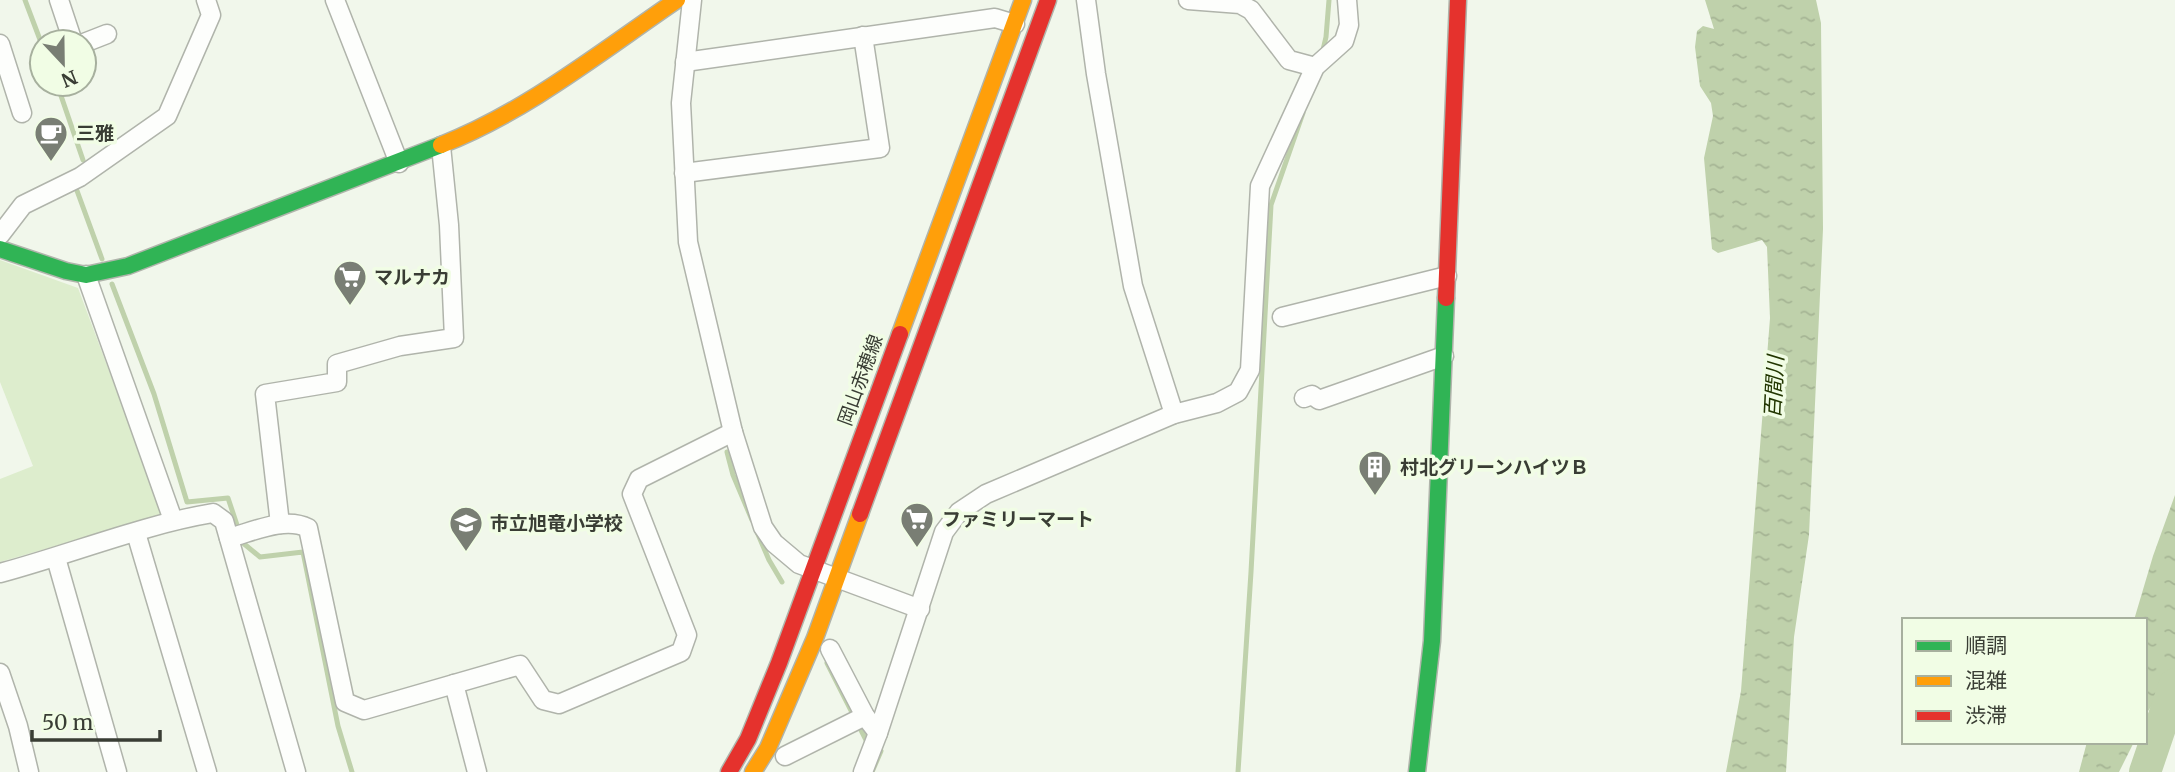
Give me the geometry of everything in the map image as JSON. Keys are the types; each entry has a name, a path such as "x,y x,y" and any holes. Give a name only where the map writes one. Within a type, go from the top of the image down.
{"main road":[{"path":"0,249 86,275 128,265 475,132 507,116 677,0"},
{"name":"岡山赤穂線","path":"729,772 748,739 764,701 1023,0"},
{"path":"753,772 768,748 797,681 836,579 1048,0"},
{"path":"1417,772 1432,641 1458,0"}],"street":[{"path":"59,0 69,28"},
{"path":"0,235 23,205 80,177 167,116 211,15 206,0"},
{"path":"335,0 398,163"},
{"path":"692,0 681,103 688,242 733,432 763,527 774,543 788,556 812,569 920,609"},
{"path":"1086,0 1096,74 1133,286 1174,414"},
{"path":"1188,0 1240,4 1251,10 1289,60 1315,67"},
{"path":"863,772 944,532 959,512 986,494 1174,414 1217,403 1238,392 1250,370 1260,186 1315,67 1344,41 1349,25 1347,0"},
{"path":"685,62 995,18 1015,24"},
{"path":"98,38 107,34"},
{"path":"684,173 880,148 863,36"},
{"path":"0,44 22,113"},
{"path":"280,524 265,394 337,382 337,364 400,346 454,338 449,225 440,146"},
{"path":"86,275 173,520"},
{"path":"1282,317 1447,276"},
{"path":"1304,398 1312,395 1319,400 1444,356"},
{"path":"229,538 280,524 298,523 308,528 345,702 364,710 520,664 543,700 559,704 681,652 687,635 632,494 639,480 733,432"},
{"path":"0,573 173,520 213,513 224,521 296,772"},
{"path":"136,533 207,772"},
{"path":"56,558 117,772"},
{"path":"830,649 859,719 875,742"},
{"path":"0,673 18,726 29,772"},
{"path":"454,684 477,772"},
{"path":"785,756 859,719"}],"shaded area":[{"path":"0,260 78,288 163,515 0,562 0,479 33,466 0,382"}],"water":[{"name":"百間川","path":"1705,0 1816,0 1821,23 1823,229 1809,535 1794,637 1786,772 1726,772 1741,691 1770,318 1767,247 1762,240 1718,253 1712,249 1704,158 1713,116 1711,103 1700,86 1695,47 1697,31 1703,26 1714,29"},
{"path":"2175,495 2175,669 2147,713 2147,618 2135,618"},
{"path":"2086,744 2133,744 2119,772 2079,772"}],"waterway":[{"path":"25,0 36,28"},
{"path":"1322,54 1329,0"},
{"path":"62,98 83,160"},
{"path":"1238,772 1271,205 1303,113"},
{"path":"76,188 102,259"},
{"path":"112,284 154,394 187,502 228,498 237,525"},
{"path":"727,452 733,475 752,520"},
{"path":"757,532 782,582"},
{"path":"243,543 260,557 303,552 338,726 352,772"},
{"path":"827,663 866,740 881,751 872,772"},
{"path":"2145,772 2175,684"}],"traffic: fast":[{"path":"0,249 86,275 128,266 441,145"},
{"path":"1417,772 1432,641 1446,298"}],"traffic: slow":[{"path":"441,145 503,116 533,98 677,0"},
{"path":"900,334 1023,0"},
{"path":"753,772 768,748 815,638 860,514"}],"traffic: jam":[{"path":"860,514 1048,0"},
{"path":"1446,298 1458,0"},
{"path":"729,772 748,739 779,663 900,334"}],"place":[{"name":"三雅","path":"51,163"},
{"name":"マルナカ","path":"350,307"},
{"name":"村北グリーンハイツＢ","path":"1375,497"},
{"name":"ファミリーマート","path":"917,549"},
{"name":"市立旭竜小学校","path":"466,553"}]}
